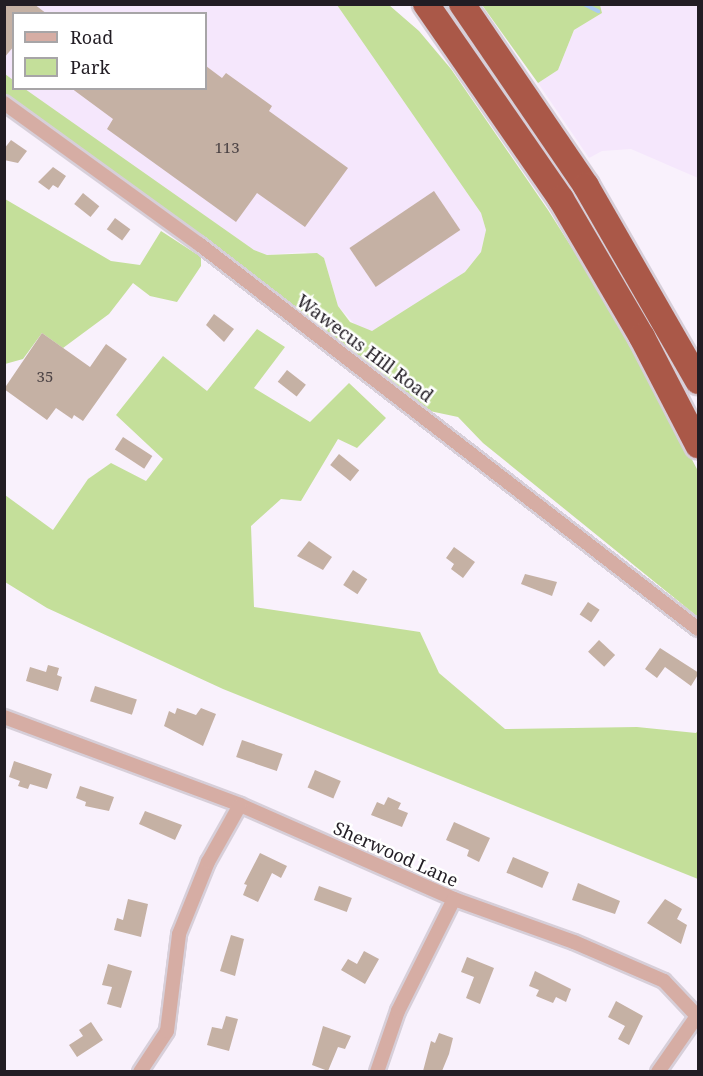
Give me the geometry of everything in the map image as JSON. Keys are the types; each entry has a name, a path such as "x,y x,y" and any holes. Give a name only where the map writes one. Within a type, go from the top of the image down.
{"highway":[{"path":"406,4 471,77 492,95"},
{"path":"426,4 492,95 602,266 699,445"},
{"path":"462,4 586,186 699,381"}],"street":[{"name":"Wawecus Hill Road","path":"4,103 199,244 699,629"},
{"name":"Sherwood Lane","path":"4,717 240,805 454,899 574,942 664,981 698,1017 658,1071"},
{"path":"140,1071 167,1030 179,934 208,862 240,805"},
{"path":"377,1071 398,1011 454,899"}],"shaded area":[{"path":"5,5 337,5 481,213 486,230 481,252 465,272 390,323 372,331 360,330 338,306 324,258 304,252 267,255 254,250 23,90 207,90 207,12 12,12 12,82 5,76"},
{"path":"600,5 698,5 698,178 631,149 602,151 589,158 538,83 558,70 574,30 602,13"}],"green space":[{"path":"337,5 389,5 419,31 451,69 548,210 624,330 698,471 698,617 483,443 458,417 425,410 5,100 5,74 12,79 12,90 26,90 254,250 267,255 317,253 324,258 338,306 350,322 372,331 465,272 481,252 486,230 481,213"},
{"path":"482,5 600,5 602,13 574,30 558,70 538,83"},
{"path":"5,199 111,261 140,265 161,231 201,257 201,266 177,302 150,296 133,283 109,314 63,348 42,333 23,359 5,364"},
{"path":"257,329 285,347 254,388 310,422 349,383 386,418 357,448 338,439 301,501 281,499 251,526 254,607 420,632 439,673 505,729 637,727 696,733 698,730 698,879 223,689 47,608 5,582 5,495 53,530 88,479 111,463 146,481 163,459 116,415 163,356 207,391"}],"building":[{"path":"4,4 34,4 44,12 12,12 12,48 4,58"},
{"path":"207,67 222,78 226,73 272,106 269,111 348,168 305,227 257,193 236,222 107,129 113,119 74,90 207,90"},
{"path":"11,140 27,151 18,163 4,160 4,149"},
{"path":"53,167 66,176 58,188 53,185 49,190 38,182"},
{"path":"434,191 460,230 376,287 349,248"},
{"path":"83,193 99,206 91,217 74,204"},
{"path":"115,218 130,229 122,240 107,229"},
{"path":"214,314 234,329 224,342 206,325"},
{"path":"42,333 90,367 106,344 127,359 83,421 74,415 72,419 56,408 47,420 4,389"},
{"path":"287,370 306,385 297,397 278,382"},
{"path":"123,437 152,456 144,469 115,450"},
{"path":"339,454 359,470 350,481 330,465"},
{"path":"309,541 332,557 323,570 297,556"},
{"path":"454,547 475,562 463,578 451,569 454,564 446,558"},
{"path":"353,570 367,579 357,594 343,585"},
{"path":"525,574 557,582 552,596 521,584"},
{"path":"588,602 600,610 591,622 580,614"},
{"path":"599,640 615,655 604,667 588,652"},
{"path":"660,648 699,673 691,686 665,667 657,678 645,669"},
{"path":"48,665 59,668 57,675 62,677 58,691 26,681 30,667 46,672"},
{"path":"95,686 137,700 132,715 90,701"},
{"path":"177,708 196,715 201,708 216,714 203,746 164,726 169,711 175,714"},
{"path":"242,740 283,754 277,771 236,757"},
{"path":"14,761 52,774 47,789 30,784 28,789 18,786 20,781 9,777"},
{"path":"315,770 341,781 333,798 308,787"},
{"path":"80,786 114,797 109,811 85,806 86,802 76,798"},
{"path":"388,797 401,803 398,809 408,813 402,827 371,815 377,802 384,805"},
{"path":"145,811 182,825 175,840 139,824"},
{"path":"454,822 490,838 479,862 467,856 469,850 446,840"},
{"path":"260,853 287,866 281,878 272,873 258,902 243,895 247,885 244,884"},
{"path":"513,857 549,872 542,888 506,873"},
{"path":"578,883 620,901 615,914 572,900"},
{"path":"319,886 352,898 347,912 314,900"},
{"path":"128,899 148,904 141,937 114,930 117,918 123,920"},
{"path":"665,899 682,909 677,919 687,925 681,944 647,923"},
{"path":"231,935 244,939 235,976 220,971"},
{"path":"364,951 379,959 365,984 341,970 348,959 357,964"},
{"path":"467,957 494,968 480,1004 466,998 474,977 461,972"},
{"path":"108,964 132,971 121,1008 107,1004 112,987 102,985"},
{"path":"535,971 571,989 566,1002 556,997 553,1003 536,996 539,990 529,986"},
{"path":"616,1001 643,1016 629,1045 618,1039 625,1026 608,1017"},
{"path":"226,1016 238,1019 229,1051 207,1045 212,1027 222,1029"},
{"path":"91,1022 103,1040 77,1057 69,1045 83,1036 79,1030"},
{"path":"323,1026 351,1036 345,1049 338,1047 328,1071 312,1065"},
{"path":"439,1033 453,1038 442,1071 423,1071 431,1041 435,1043"}],"waterway":[{"path":"584,4 598,11"}]}
